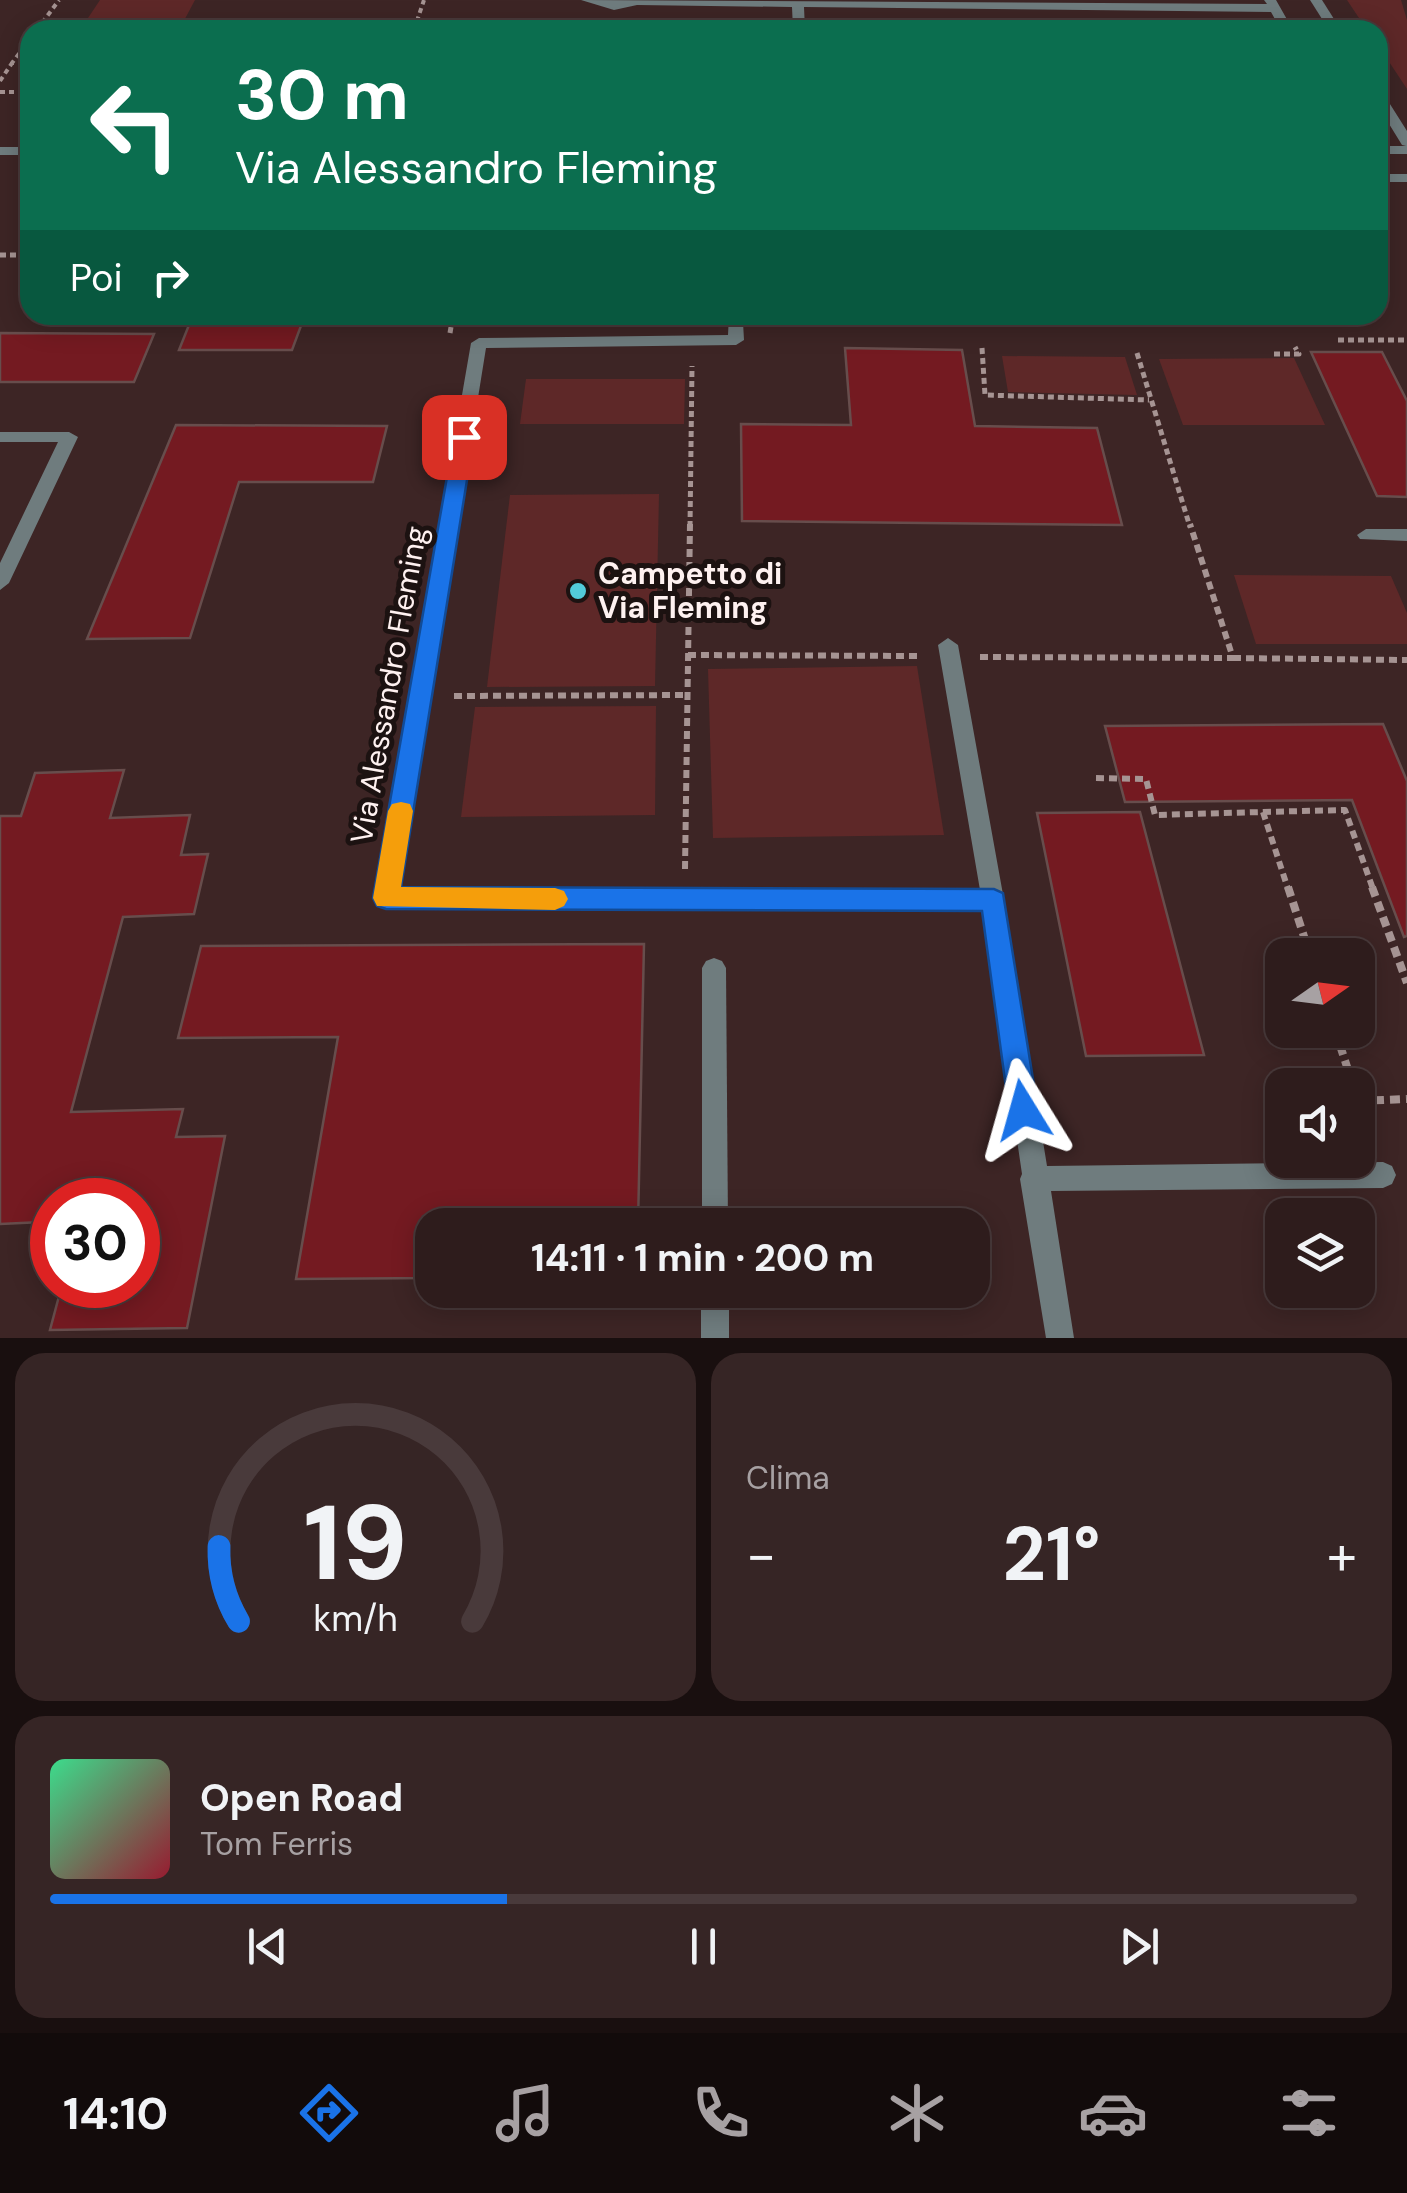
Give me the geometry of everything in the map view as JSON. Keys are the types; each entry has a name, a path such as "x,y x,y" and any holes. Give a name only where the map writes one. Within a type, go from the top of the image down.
{"street":[{"path":"587,0 614,6 642,1 1272,4"},
{"path":"1388,112 1407,142"},
{"name":"Via Alessandro Fleming","path":"735,325 736,340 479,344 386,898 994,900"},
{"path":"0,438 69,438 0,584"},
{"path":"1366,535 1407,535"},
{"path":"950,651 994,900 1033,1179 1060,1338"},
{"path":"714,968 715,1208"},
{"path":"1033,1179 1382,1176"},
{"path":"715,1308 715,1338"}],"path":[{"path":"0,81 20,52"},
{"path":"12,63 20,63"},
{"path":"1328,340 1407,340"},
{"path":"685,899 693,341"},
{"path":"1262,354 1299,354 1292,341 1310,341"},
{"path":"994,348 979,348 985,395 1149,400"},
{"path":"1152,353 1134,353 1232,658"},
{"path":"688,656 950,651 1407,660"},
{"path":"420,696 688,695"},
{"path":"1096,778 1146,779 1155,815 1345,810 1407,984"},
{"path":"1263,812 1304,938"},
{"path":"1375,1101 1407,1100"}],"shaded area":[{"path":"100,0 195,0 184,20 87,20"},
{"path":"1347,0 1401,0 1407,20 1407,89 1388,60 1388,20 1360,20"},
{"path":"1002,356 1125,357 1137,395 1008,392"},
{"path":"1294,358 1325,425 1183,425 1159,359"},
{"path":"526,379 685,379 684,424 520,424"},
{"name":"Campetto di Via Fleming","path":"659,494 655,686 487,687 510,495"},
{"path":"1234,575 1391,576 1407,613 1407,644 1256,644"},
{"path":"917,666 944,835 713,838 708,669"},
{"name":"Campetto di Via Fleming","path":"656,706 655,815 461,817 475,707"}],"building":[{"path":"189,325 301,325 292,350 179,350"},
{"path":"0,333 154,334 134,382 0,382"},
{"path":"845,348 962,350 975,426 1097,428 1122,525 742,521 741,424 851,425"},
{"path":"1311,352 1382,352 1407,401 1407,497 1377,496"},
{"path":"176,425 387,426 373,482 239,482 190,638 87,639"},
{"path":"1383,724 1407,781 1404,937 1352,800 1125,802 1105,726"},
{"path":"124,770 110,818 190,815 181,855 208,854 194,914 123,917 71,1112 183,1109 176,1137 225,1136 187,1328 50,1330 56,1308 160,1308 160,1178 30,1178 30,1223 0,1224 0,816 21,816 35,773"},
{"path":"1140,812 1204,1055 1086,1056 1037,813"},
{"path":"644,944 638,1208 415,1208 415,1278 296,1279 338,1037 178,1038 201,946"}],"slow traffic":[{"path":"401,811 386,898 555,899"}],"place":[{"name":"Campetto di Via Fleming","path":"578,591"}],"route":[{"path":"464,437 386,898 994,900 1023,1110"}]}
